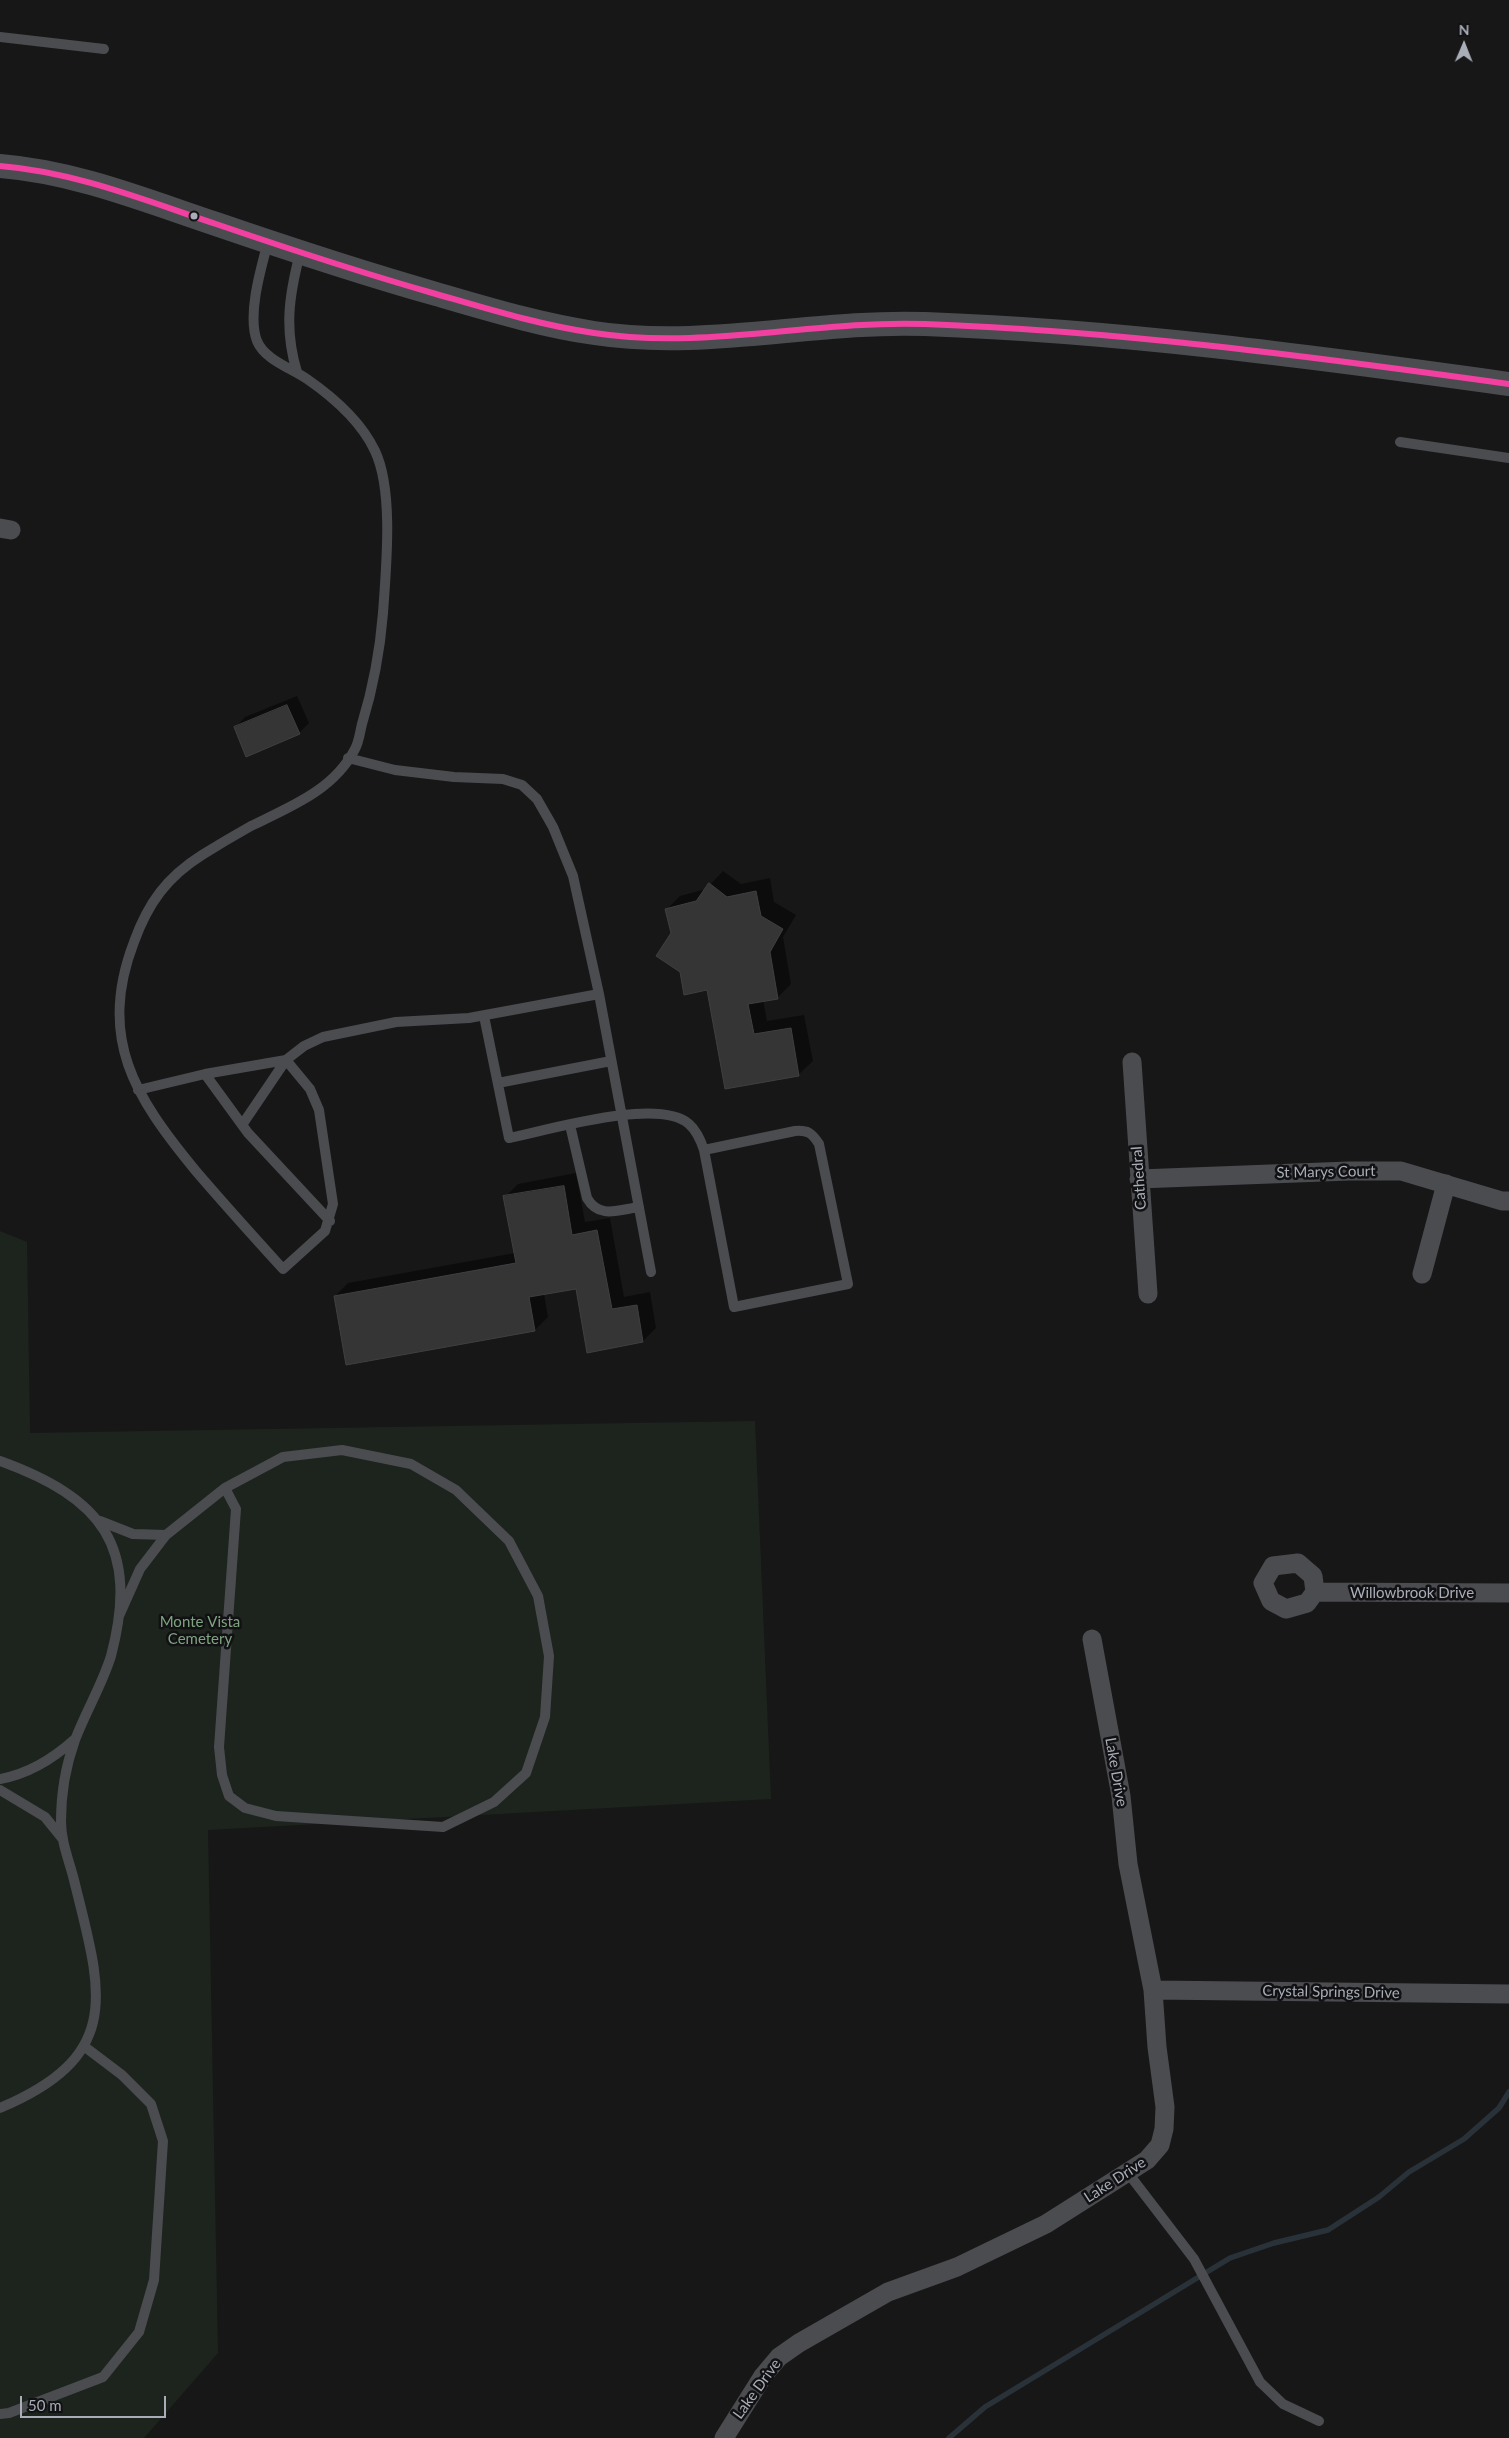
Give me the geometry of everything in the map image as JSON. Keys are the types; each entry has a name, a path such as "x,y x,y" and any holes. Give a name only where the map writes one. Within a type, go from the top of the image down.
{"street":[{"path":"0,166 32,168 86,180 300,253 513,316 596,333 646,339 704,338 805,328 921,324 1129,337 1308,356 1509,384"},
{"name":"Cathedral","path":"1132,1062 1148,1294"},
{"name":"St Marys Court","path":"1139,1178 1401,1171 1502,1201 1509,1201"},
{"path":"1422,1274 1446,1184"},
{"name":"Willowbrook Drive","path":"1315,1592 1509,1593"},
{"name":"Lake Drive","path":"724,2438 763,2376 779,2357 799,2342 888,2292 997,2250 1046,2224 1147,2160 1160,2145 1164,2129 1165,2107 1157,2047 1153,1990 1128,1864 1121,1796 1092,1640"},
{"name":"Crystal Springs Drive","path":"1153,1990 1509,1994"}],"lane":[{"path":"0,37 104,49"},
{"path":"268,242 257,291 255,330 258,343 265,352 297,372 340,405 366,434 377,454 383,481 386,523 381,640 370,697 355,749 333,779 299,804 248,828 200,857 154,897 140,924 121,979 119,1014 124,1051 132,1079 138,1090 170,1138 229,1210 283,1269 325,1231 330,1221 333,1204 319,1110 310,1089 286,1060"},
{"path":"297,372 290,350 288,321 291,289 300,253"},
{"path":"1400,442 1509,458"},
{"path":"348,758 395,770 454,777 503,779 522,785 538,799 554,827 573,876 599,994 651,1272"},
{"path":"242,1125 286,1060 310,1043 351,1030 396,1022 484,1016 599,994"},
{"path":"484,1016 509,1138 644,1112 670,1114 689,1124 699,1136 704,1150 734,1307 848,1284 819,1144 813,1134 805,1130 795,1131 704,1150"},
{"path":"138,1090 205,1074 286,1060"},
{"path":"498,1083 611,1061"},
{"path":"205,1074 242,1125 311,1203 330,1221"},
{"path":"570,1125 587,1198 591,1205 603,1212 638,1207"},
{"path":"120,1616 140,1569 166,1535 225,1488 283,1458 342,1450 411,1464 456,1490 509,1541 538,1596 549,1656 545,1717 526,1773 494,1802 443,1828 276,1816 245,1808 229,1796 222,1775 219,1747 236,1509 225,1488"},
{"path":"0,1461 47,1481 76,1499 100,1521 111,1542 118,1566 120,1616 116,1639 104,1677 76,1739 67,1770 63,1797 62,1838 81,1910 95,1979 96,2009 92,2030 85,2047 66,2068 22,2098 0,2108"},
{"path":"100,1521 133,1534 166,1535"},
{"path":"0,1779 22,1773 57,1756 76,1739"},
{"path":"0,1790 45,1817 62,1838"},
{"path":"0,2414 9,2413 102,2377 139,2332 154,2280 163,2141 151,2104 122,2074 85,2047"},
{"path":"1128,2173 1194,2259 1260,2382 1283,2404 1319,2421"}],"green space":[{"name":"Monte Vista Cemetery","path":"0,1231 27,1242 30,1433 755,1421 771,1799 208,1830 218,2353 144,2438 0,2438"}],"building":[{"path":"287,705 300,734 246,757 234,727"},
{"path":"709,883 727,897 756,891 761,916 783,929 770,952 778,999 748,1004 754,1034 791,1028 799,1076 725,1089 707,990 684,995 680,972 656,956 671,933 665,909 696,901"},
{"path":"564,1186 572,1235 597,1230 612,1309 637,1305 643,1342 587,1353 576,1289 529,1297 535,1331 346,1365 334,1296 516,1263 503,1196"}],"waterway":[{"path":"949,2438 985,2407 1230,2258 1274,2243 1328,2230 1379,2197 1409,2172 1464,2139 1499,2108 1509,2092"}],"transit line":[{"path":"0,166 55,174 109,188 298,252 408,286 514,316 594,333 635,337 677,338 718,337 883,324 998,327 1218,346 1509,384"}]}
